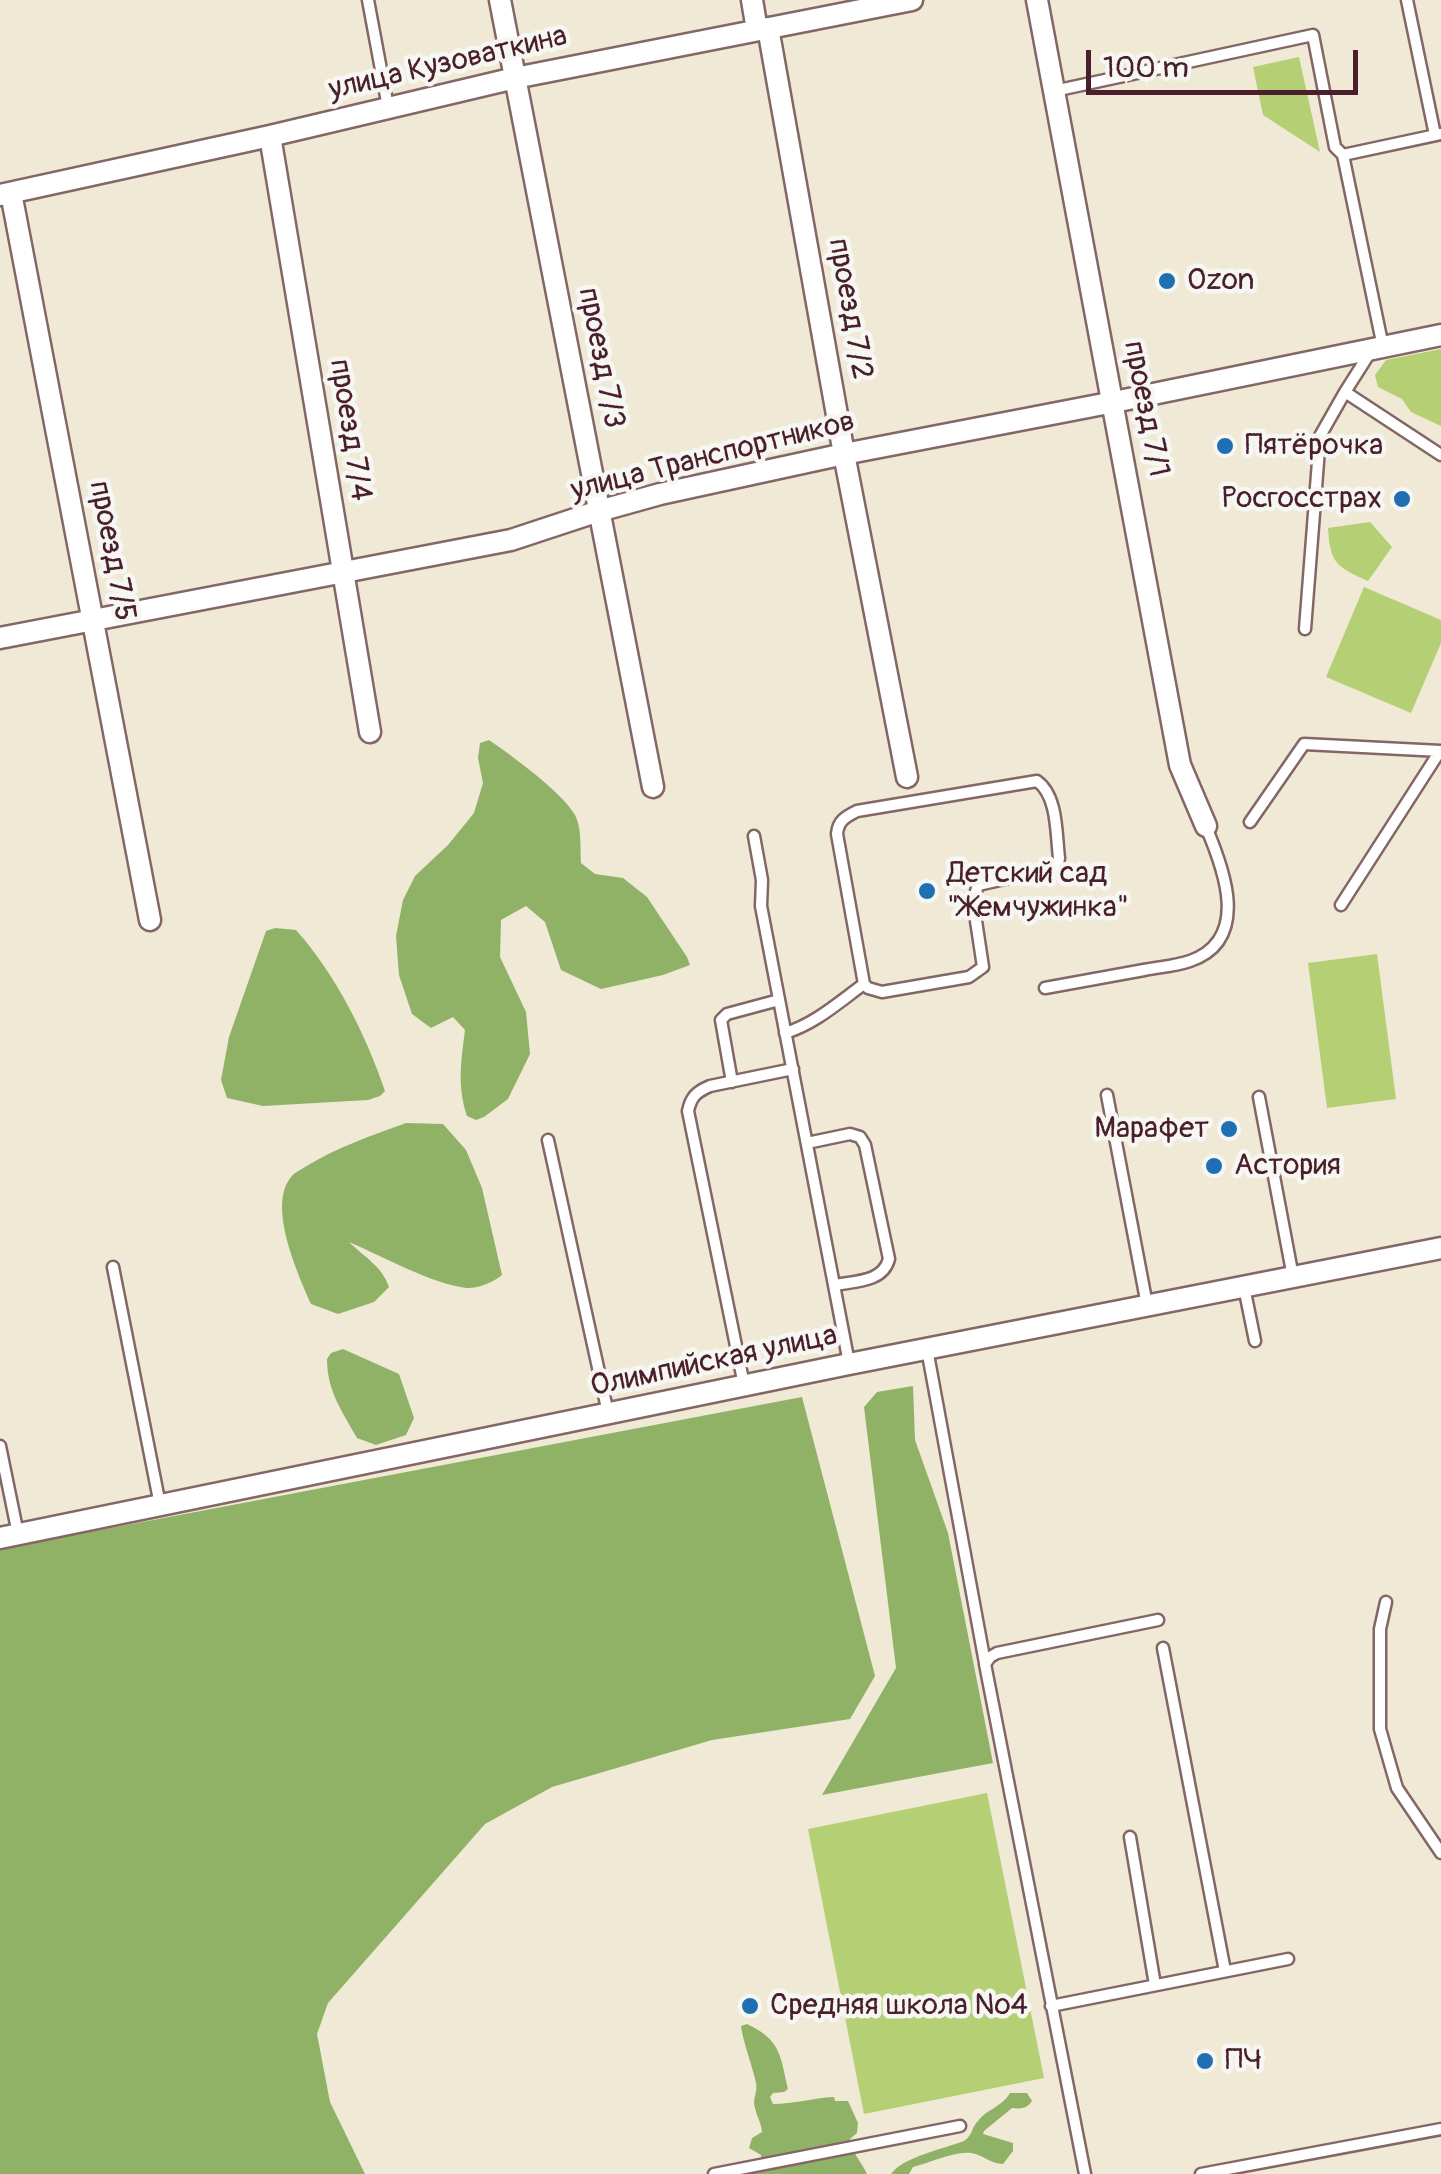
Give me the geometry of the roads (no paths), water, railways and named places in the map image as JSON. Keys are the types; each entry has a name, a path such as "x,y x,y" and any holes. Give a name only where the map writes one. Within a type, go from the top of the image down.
{"street":[{"name":"проезд 7/3","path":"500,0 653,787"},
{"name":"проезд 7/2","path":"752,0 762,29 907,777"},
{"name":"улица Кузоваткина","path":"6,194 515,78 912,0"},
{"name":"проезд 7/1","path":"1037,0 1180,765 1206,826"},
{"name":"проезд 7/4","path":"270,136 370,732"},
{"name":"проезд 7/5","path":"6,194 94,620 150,920"},
{"name":"улица Транспортников","path":"0,638 511,540 660,494 1441,335"},
{"name":"Олимпийская улица","path":"9,1537 849,1364 1441,1248"}],"lane":[{"path":"368,0 388,107"},
{"path":"1344,156 1438,134 1406,0"},
{"path":"1054,91 1313,35 1335,147 1344,156 1377,348 1320,436 1305,628"},
{"path":"1345,392 1441,455"},
{"path":"1250,822 1304,744 1440,751 1341,905"},
{"path":"1038,781 1042,784 1051,799 1058,864 978,885 973,901 982,967 969,976 882,992 864,984 837,834 842,820 857,811 1038,781"},
{"path":"1046,988 1188,962 1211,948 1225,928 1228,902 1218,854 1206,826"},
{"path":"754,836 762,880 761,906 849,1364"},
{"path":"785,1033 815,1019 864,984"},
{"path":"732,1082 721,1020 727,1014 779,1000"},
{"path":"744,1386 688,1111 698,1091 792,1068"},
{"path":"1107,1095 1148,1306"},
{"path":"1260,1097 1293,1277"},
{"path":"807,1143 850,1134 860,1137 865,1144 889,1259 880,1276 835,1285"},
{"path":"548,1140 608,1414"},
{"path":"113,1267 160,1506"},
{"path":"1244,1287 1255,1341"},
{"path":"927,1349 1084,2174"},
{"path":"0,1446 9,1537"},
{"path":"1386,1602 1380,1629 1380,1729 1397,1788 1441,1853"},
{"path":"985,1664 997,1653 1158,1620"},
{"path":"1163,1648 1225,1971"},
{"path":"1130,1837 1155,1985"},
{"path":"1051,2006 1288,1959"},
{"path":"714,2174 960,2126"},
{"path":"1200,2174 1441,2129"}],"place":[{"name":"Ozon","path":"1167,281"},
{"name":"Пятёрочка","path":"1225,446"},
{"name":"Росгосстрах","path":"1402,499"},
{"name":"Детский сад \"Жемчужинка\"","path":"927,891"},
{"name":"Марафет","path":"1229,1129"},
{"name":"Астория","path":"1214,1166"},
{"name":"Средняя школа №4","path":"750,2006"},
{"name":"ПЧ","path":"1205,2061"}]}
